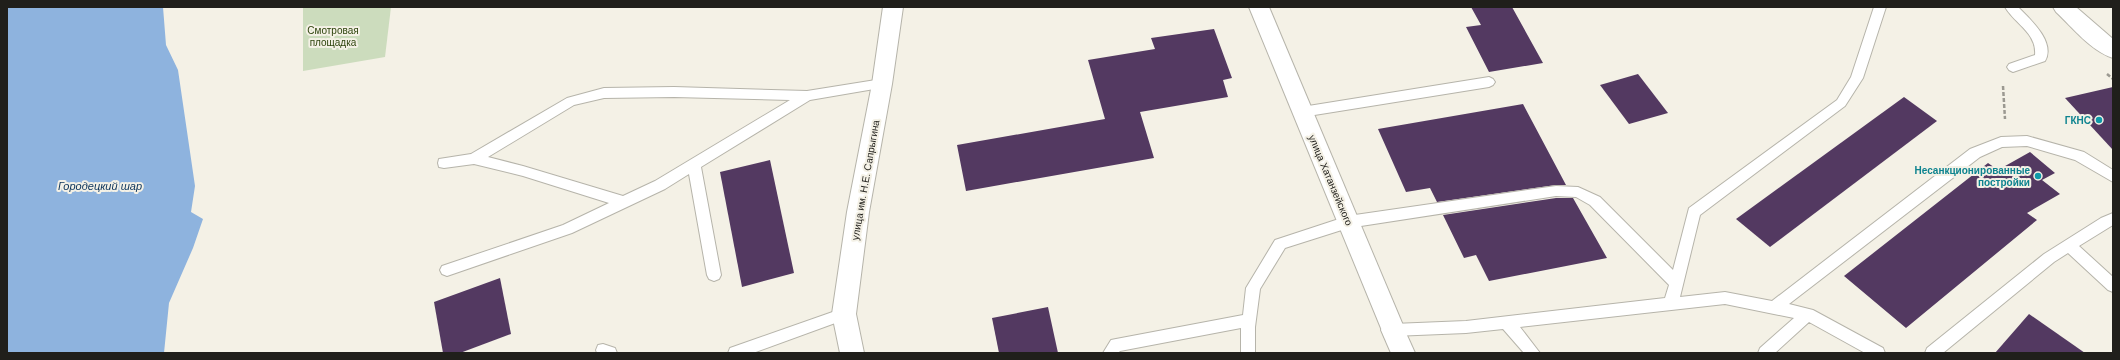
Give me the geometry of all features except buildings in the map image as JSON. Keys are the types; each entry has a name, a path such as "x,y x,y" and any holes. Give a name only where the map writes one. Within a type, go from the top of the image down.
{"street":[{"name":"улица им. Н.Е. Сапрыгина","path":"852,353 844,314 858,212 882,84 893,7"},
{"name":"улица Хатанзейского","path":"1259,7 1403,353"},
{"path":"2063,7 2093,35 2113,50"}],"lane":[{"path":"1671,304 1694,212 1841,103 1857,78 1880,7"},
{"path":"2011,7 2032,29 2041,44 2042,53 2041,58 2013,67"},
{"path":"1302,112 1489,82"},
{"path":"474,159 571,101 604,93 674,92 807,96 882,84"},
{"path":"447,270 567,229 660,185 694,163 807,96"},
{"path":"1773,308 1975,153 2001,142 2027,141 2079,156 2113,177"},
{"path":"444,163 474,159 623,202"},
{"path":"694,163 714,275"},
{"path":"1248,353 1248,320 1253,288 1280,244 1348,222 1556,191 1578,192 1595,201 1676,283"},
{"path":"1932,353 2049,258 2068,245 2113,219"},
{"path":"2068,245 2113,286"},
{"path":"1393,330 1466,327 1725,298 1808,314 1878,353"},
{"path":"735,353 844,314"},
{"path":"1765,353 1808,314"},
{"path":"1110,353 1116,345 1248,320"},
{"path":"1506,322 1533,353"}],"green space":[{"name":"Смотровая площадка","path":"303,7 391,7 385,57 303,71"}],"water":[{"name":"Городецкий шар","path":"7,7 163,7 166,45 178,70 195,186 191,212 203,219 193,248 169,303 164,353 7,353"}],"place":[{"name":"ГКНС","path":"2099,120"},
{"name":"Несанкционированные постройки","path":"2038,176"}]}
